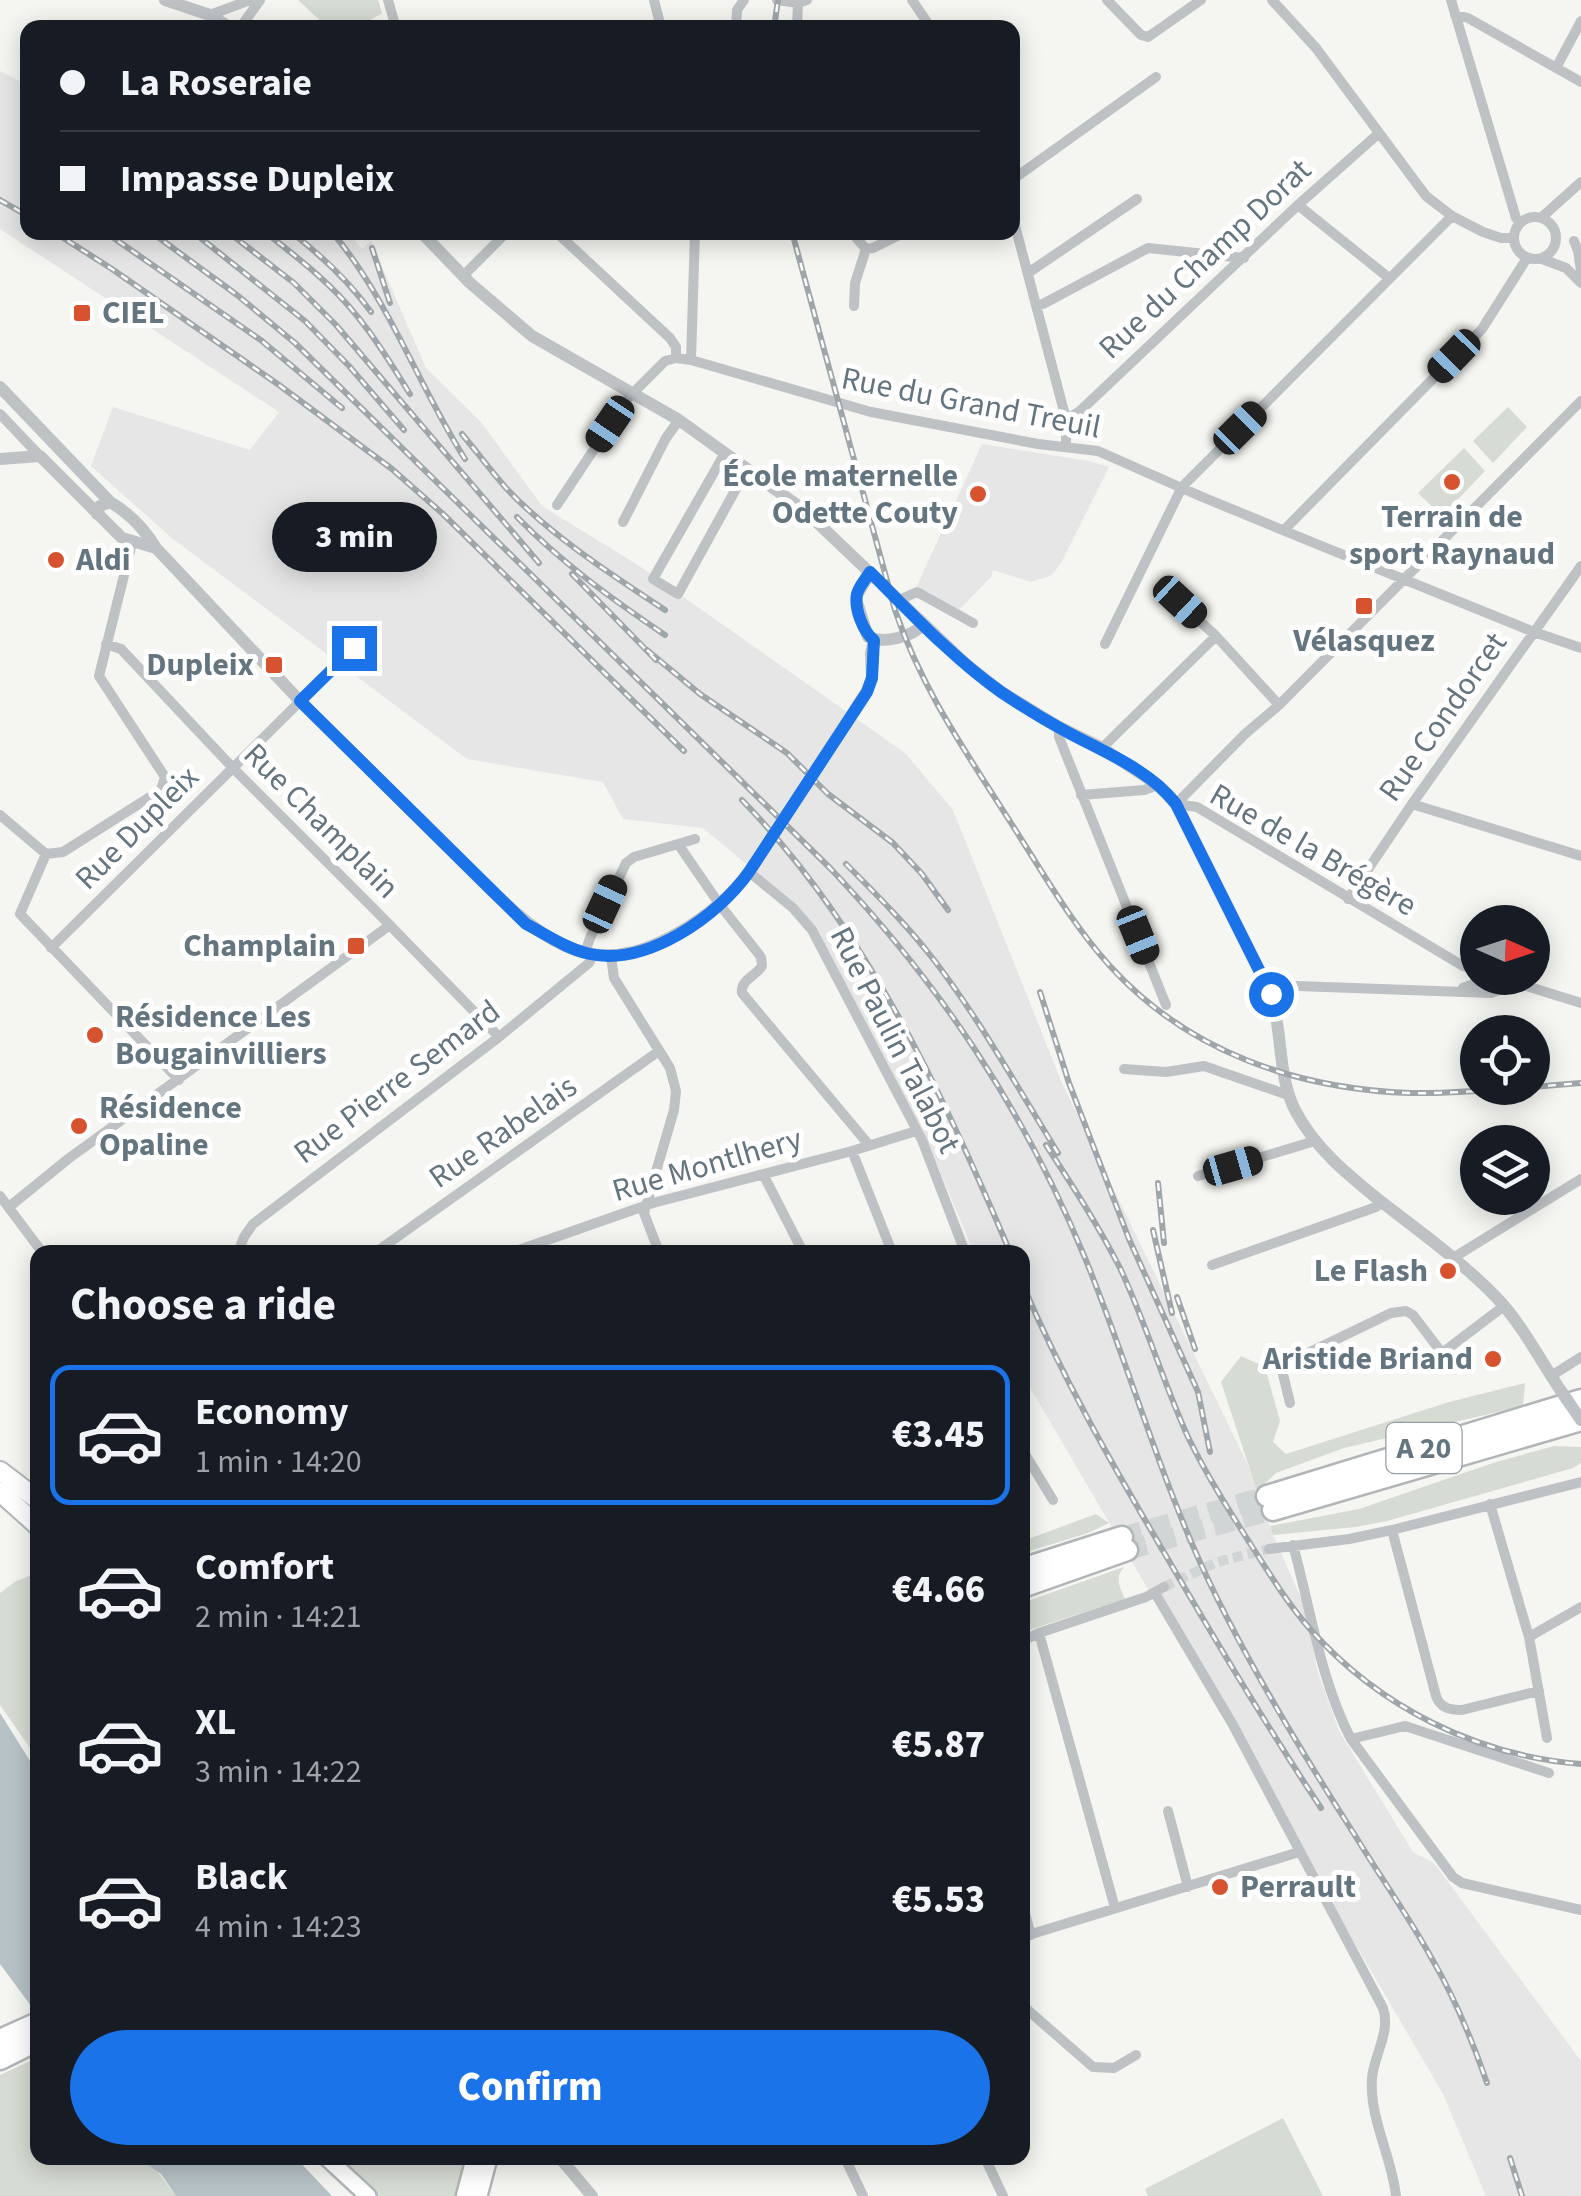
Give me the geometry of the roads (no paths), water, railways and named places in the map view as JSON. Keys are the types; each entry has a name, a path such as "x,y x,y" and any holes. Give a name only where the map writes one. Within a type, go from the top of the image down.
{"highway":[{"name":"A 20","path":"1581,1400 1270,1503 1581,1420"},
{"path":"1030,1567 1124,1544 1030,1585"},
{"path":"0,2040 30,2026"},
{"path":"0,2059 30,2044"},
{"path":"468,2196 475,2165"}],"main road":[{"path":"0,1470 30,1494"},
{"path":"0,1492 30,1519"},
{"path":"335,2165 368,2196"},
{"path":"479,2196 488,2165"}],"street":[{"path":"165,0 218,20"},
{"path":"210,15 250,0"},
{"path":"777,0 802,1"},
{"path":"1108,0 1141,36 1148,37 1200,0"},
{"path":"1272,0 1316,48 1426,196 1452,216 1484,232 1514,238"},
{"path":"1451,0 1520,222"},
{"path":"1456,15 1468,18 1581,82"},
{"path":"1556,68 1581,21"},
{"path":"1020,174 1156,77"},
{"name":"Rue du Champ Dorat","path":"1066,419 1079,412 1378,134"},
{"path":"1542,217 1581,182"},
{"path":"1028,273 1137,198"},
{"path":"1298,205 1388,278"},
{"path":"1105,644 1182,487 1452,216"},
{"path":"1527,258 1518,250 1514,238 1520,222 1530,216 1542,217 1552,224 1557,240 1546,255"},
{"path":"1556,234 1579,247"},
{"path":"428,240 462,276 532,336 679,420 804,510 967,665 1000,691 1102,748 1158,786 1176,804 1267,985 1276,1014 1288,1094 1315,1141 1332,1160 1453,1258 1504,1306 1581,1420"},
{"path":"462,276 499,240"},
{"path":"565,240 670,338 676,352"},
{"path":"691,360 695,240"},
{"path":"858,240 866,248"},
{"path":"854,306 855,282 866,248 886,240"},
{"path":"1019,240 1066,419 1066,446"},
{"path":"1284,530 1482,328 1527,258 1579,247"},
{"path":"1579,247 1581,271"},
{"path":"1036,306 1148,248 1244,258"},
{"path":"1546,255 1581,284"},
{"path":"556,505 633,393 694,330"},
{"name":"Rue du Grand Treuil","path":"676,352 691,360 871,412 1038,444 1098,451 1581,648"},
{"path":"0,387 110,502 147,532 156,548 300,701 526,924 589,954 611,957 652,948 720,905 752,868 867,692 872,678 874,640"},
{"path":"1176,804 1581,400"},
{"path":"0,414 122,538 156,548"},
{"path":"623,522 679,420"},
{"path":"725,453 653,579 678,594 747,469"},
{"path":"0,458 40,456"},
{"path":"97,514 100,506 110,502"},
{"path":"0,814 46,854 63,852 161,790 165,777 100,676 132,543 141,529"},
{"name":"Rue Condorcet","path":"1348,899 1581,566"},
{"path":"870,572 860,587 857,602 865,632 874,640 884,640 917,632 924,624"},
{"path":"898,600 917,592 973,623"},
{"path":"1180,602 1279,705"},
{"path":"1102,748 1216,636"},
{"name":"Rue Champlain","path":"106,644 121,649 499,1037"},
{"name":"Rue Dupleix","path":"51,948 358,644"},
{"path":"1059,727 1059,737 1081,795 1166,1006"},
{"path":"1081,795 1158,786"},
{"name":"Rue de la Brégère","path":"1176,804 1196,807 1460,964"},
{"path":"1412,804 1581,856"},
{"path":"589,954 590,938 626,864 634,857 694,839"},
{"path":"678,844 763,961 760,970 741,988 742,994 868,1145"},
{"path":"46,854 20,914 179,1080"},
{"name":"Rue Paulin Talabot","path":"752,868 812,930 922,1140 962,1245"},
{"path":"8,1207 390,925"},
{"name":"Rue Pierre Semard","path":"241,1245 253,1224 499,1037 589,962 589,954"},
{"path":"611,957 614,978 670,1068 676,1091 674,1110 644,1206 656,1245"},
{"path":"1267,985 1460,990"},
{"path":"1550,993 1581,1003"},
{"name":"Rue Rabelais","path":"386,1245 659,1051"},
{"path":"1124,1069 1166,1072 1204,1066 1288,1094"},
{"name":"Rue Montlhery","path":"546,1245 644,1206 916,1131"},
{"path":"1198,1176 1315,1141"},
{"path":"852,1151 889,1245"},
{"path":"763,1174 799,1245"},
{"path":"1453,1258 1581,1180"},
{"path":"0,1196 37,1245"},
{"path":"1212,1265 1383,1202"},
{"path":"1290,1403 1281,1366 1391,1313 1406,1311 1413,1315 1442,1353 1504,1306"},
{"path":"1551,1376 1581,1357"},
{"path":"1030,1463 1053,1500"},
{"path":"1269,1549 1392,1530 1581,1482"},
{"path":"1490,1504 1529,1637 1547,1738"},
{"path":"1392,1530 1441,1705 1462,1710 1539,1691"},
{"path":"1293,1545 1328,1684 1351,1740 1453,1877 1462,1884 1581,1910"},
{"path":"1030,1637 1160,1590 1383,2008 1387,2020 1372,2078 1375,2112 1394,2174 1396,2196"},
{"path":"1529,1637 1581,1607"},
{"path":"1039,1633 1116,1908"},
{"path":"1351,1740 1405,1726 1549,1773"},
{"path":"1168,1810 1188,1888"},
{"path":"1030,1935 1300,1852"},
{"path":"1030,2013 1094,2067 1114,2068 1136,2055"},
{"path":"566,2165 592,2196"},
{"path":"848,2165 862,2196"},
{"path":"988,2165 1003,2196"}],"tunnel":[{"path":"1122,1537 1267,1496"},
{"path":"1127,1550 1273,1510"},
{"path":"1164,1587 1217,1562 1269,1549"}],"railway":[{"path":"775,20 778,0"},
{"path":"0,200 20,211"},
{"path":"67,240 279,385 392,469 443,514 684,751"},
{"path":"117,240 262,341 342,408"},
{"path":"162,240 295,343 830,868 943,1003 1007,1100 1061,1204 1102,1300 1179,1513 1216,1596 1283,1718 1440,1974 1487,2083"},
{"path":"203,240 305,321 404,430"},
{"path":"238,240 294,283 336,325 539,563"},
{"path":"275,240 347,304 410,394"},
{"path":"301,240 334,269 371,312"},
{"path":"338,240 387,314 465,459"},
{"path":"794,240 906,639 962,745 1082,932 1110,966 1174,1022 1247,1060 1326,1084 1410,1093 1460,1092"},
{"path":"372,248 390,303"},
{"path":"462,434 506,488 542,522 665,610"},
{"path":"517,517 588,580 665,635"},
{"path":"572,574 656,660"},
{"path":"647,650 700,694 787,753 828,794 893,843 948,910"},
{"path":"742,800 826,902 897,1013 957,1131 1007,1245"},
{"path":"846,864 913,934 951,983 1058,1153"},
{"path":"1040,992 1069,1083 1129,1239 1198,1392 1210,1452"},
{"path":"1550,1086 1581,1083"},
{"path":"1046,1145 1120,1268 1203,1466 1273,1579 1310,1629 1367,1682 1432,1723 1504,1750 1581,1764"},
{"path":"1158,1183 1164,1243"},
{"path":"1153,1230 1172,1313"},
{"path":"1177,1297 1195,1349"},
{"path":"1030,1301 1071,1387 1126,1487 1321,1808"},
{"path":"1510,2158 1522,2196"}],"place":[{"name":"CIEL","path":"82,313"},
{"name":"Terrain de sport Raynaud","path":"1452,482"},
{"name":"École maternelle Odette Couty","path":"978,494"},
{"name":"Aldi","path":"56,560"},
{"name":"Vélasquez","path":"1364,606"},
{"name":"Dupleix","path":"274,665"},
{"name":"Champlain","path":"356,946"},
{"name":"Résidence Les Bougainvilliers","path":"95,1035"},
{"name":"Résidence Opaline","path":"79,1126"},
{"name":"Le Flash","path":"1448,1271"},
{"name":"Aristide Briand","path":"1493,1359"},
{"name":"Perrault","path":"1220,1887"}]}
